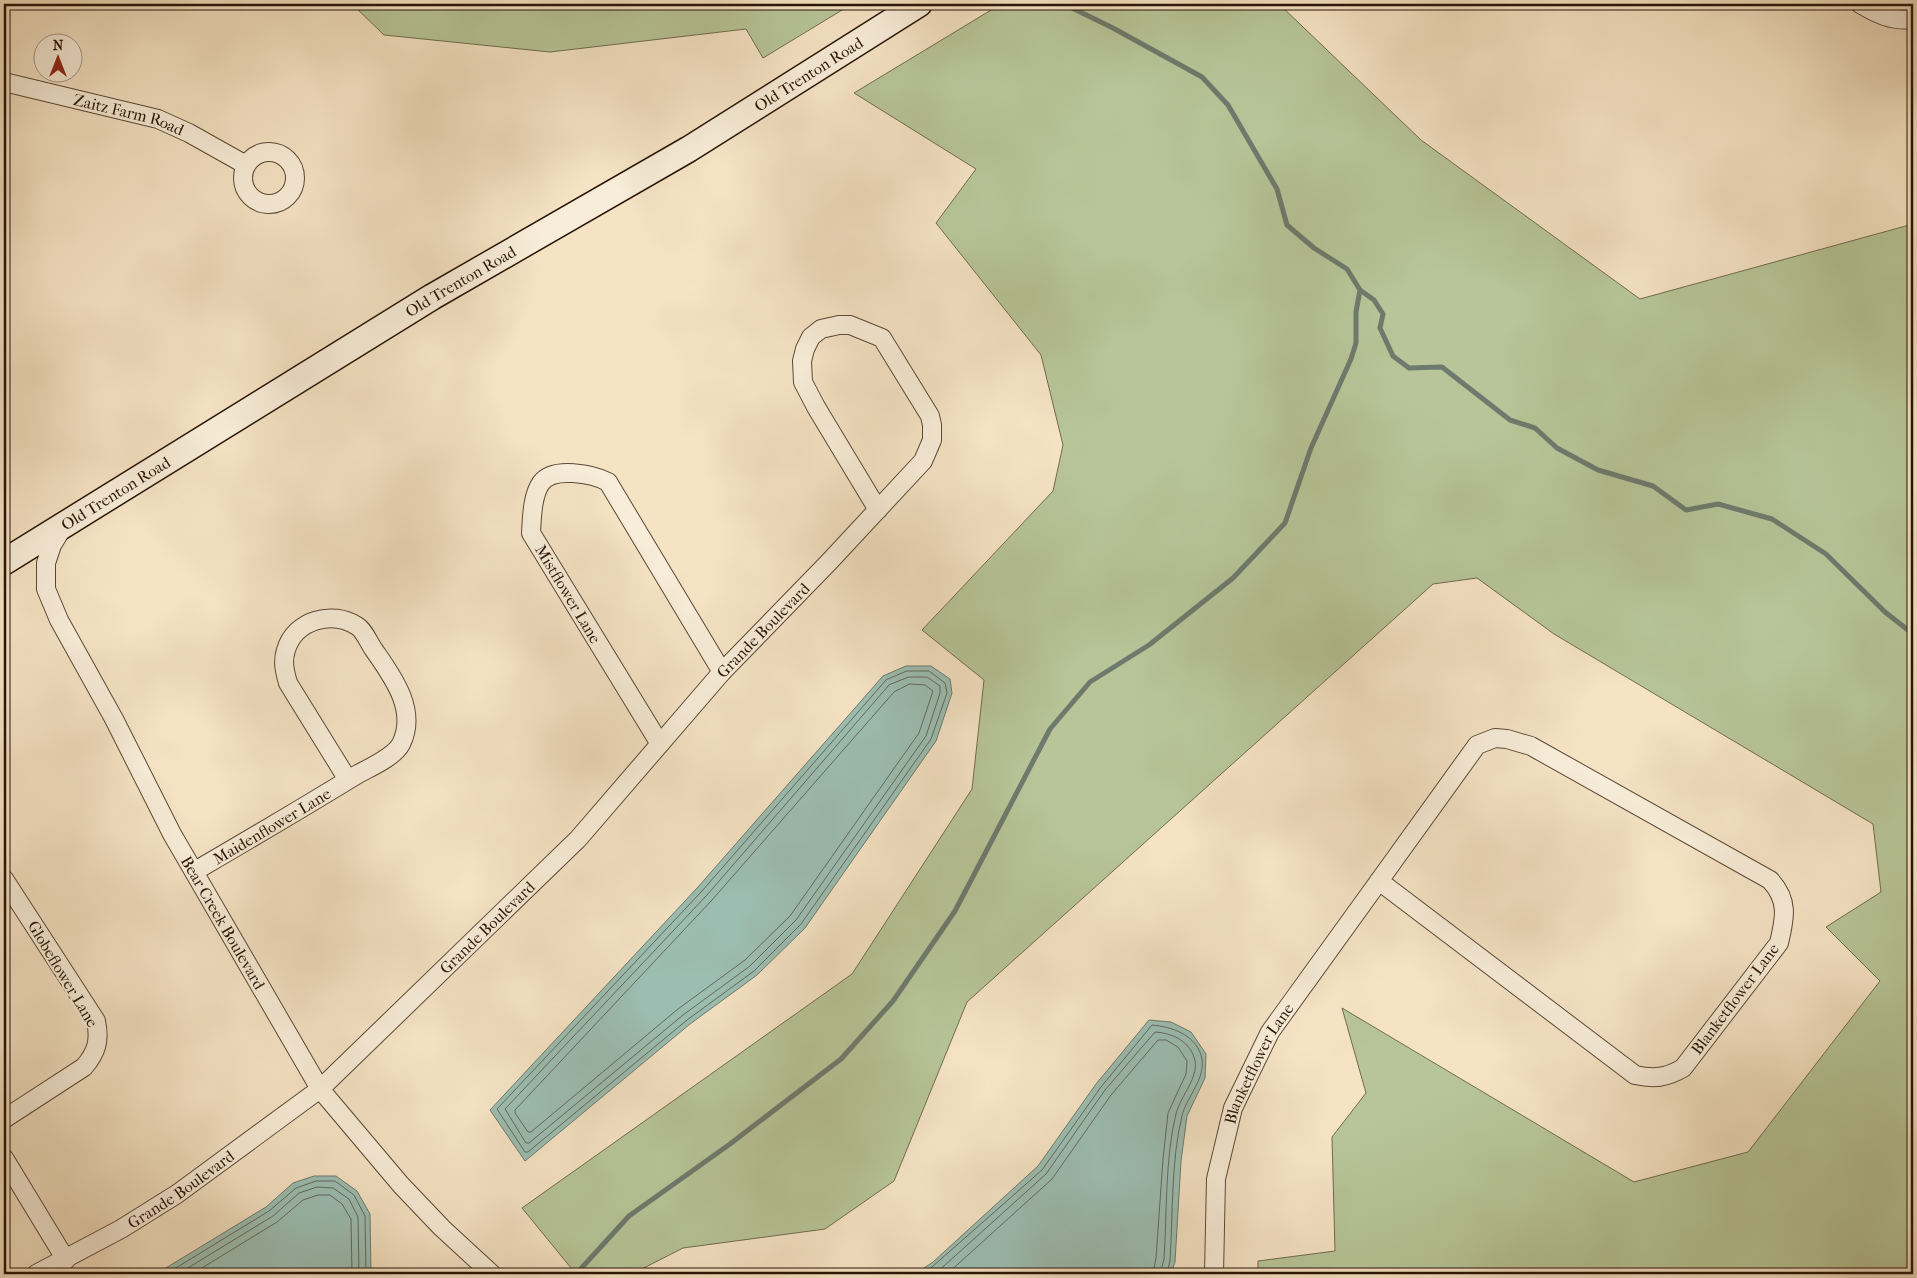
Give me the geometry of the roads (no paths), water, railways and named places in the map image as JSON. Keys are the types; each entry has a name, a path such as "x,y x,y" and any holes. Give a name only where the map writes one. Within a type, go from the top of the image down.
{"main road":[{"name":"Old Trenton Road","path":"4,562 432,297 689,149 920,4"}],"street":[{"path":"1860,4 1879,15 1905,20 1913,19"},
{"name":"Zaitz Farm Road","path":"4,82 158,120 189,132 246,165"},
{"name":"Grande Boulevard","path":"36,1274 66,1260 177,1194 320,1089 578,839 722,672 878,510 923,461 932,440 930,416 882,338 850,324 839,324 821,329 812,337 804,349 802,361 803,382 878,510"},
{"name":"Mistflower Lane","path":"660,744 531,533 532,512 541,483 551,476 576,474 594,475 608,482 722,672"},
{"name":"Bear Creek Boulevard","path":"64,526 52,545 46,563 46,589 59,620 114,719 172,834 320,1089 401,1185 442,1228 492,1274"},
{"name":"Maidenflower Lane","path":"195,871 348,780 389,755 400,745 405,730 404,706 399,688 359,627 345,620 330,617 314,621 293,636 286,650 283,667 288,683 348,780"},
{"name":"Blanketflower Lane","path":"1214,1274 1216,1179 1233,1108 1270,1032 1478,745 1495,738 1507,739 1531,746 1770,880 1780,890 1784,904 1784,922 1778,943 1683,1068 1669,1076 1652,1079 1635,1076 1380,881"},
{"name":"Globeflower Lane","path":"4,878 96,1021 98,1033 97,1046 92,1057 84,1067 4,1118"},
{"path":"4,1158 66,1260"}],"water":[{"path":"906,666 931,666 950,679 952,693 936,741 805,928 757,975 690,1024 525,1161 490,1110 698,887 883,676"},
{"path":"1149,1020 1171,1022 1191,1032 1206,1054 1205,1078 1187,1116 1181,1161 1175,1262 1171,1274 915,1274 933,1262 1038,1166 1096,1084"},
{"path":"314,1176 336,1176 357,1191 370,1214 371,1274 156,1274 266,1207 293,1183"}],"waterway":[{"path":"1064,4 1113,28 1202,77 1228,105 1277,189 1287,225 1314,248 1347,269 1360,290 1374,300 1383,314 1380,328 1393,356 1409,368 1442,367 1510,420 1535,428 1557,448 1598,470 1653,486 1686,510 1718,504 1772,519 1826,554 1885,612 1913,634"},
{"path":"576,1274 629,1216 730,1144 841,1059 893,1001 955,911 1050,729 1090,682 1149,645 1233,578 1285,523 1311,448 1351,359 1356,343 1356,312 1360,290"}]}
